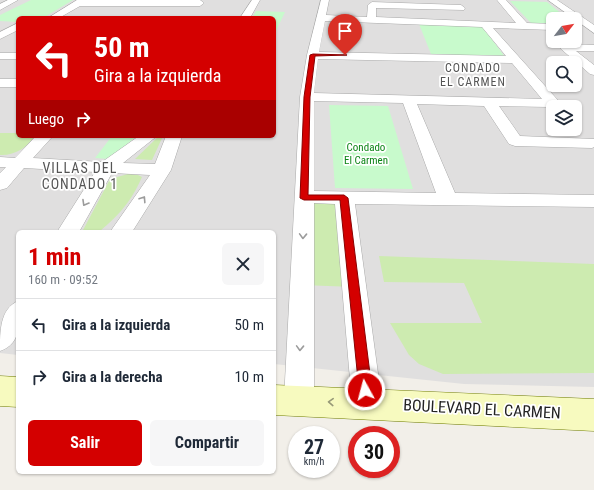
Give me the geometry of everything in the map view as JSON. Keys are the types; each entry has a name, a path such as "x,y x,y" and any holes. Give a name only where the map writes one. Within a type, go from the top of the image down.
{"main road":[{"path":"0,391 16,392"},
{"name":"BOULEVARD EL CARMEN","path":"286,400 594,415"}],"street":[{"path":"2,5 14,0"},
{"path":"286,400 304,198 307,97 313,55 325,0"},
{"path":"371,20 372,5 461,8 456,0"},
{"path":"501,0 524,26"},
{"path":"552,0 593,29"},
{"path":"56,16 80,1 201,2"},
{"path":"193,13 201,2"},
{"path":"246,16 253,2"},
{"path":"320,18 371,20 413,26 484,25 546,27"},
{"path":"0,24 16,25"},
{"path":"484,25 550,100"},
{"path":"0,36 16,26"},
{"path":"582,28 593,29"},
{"path":"594,48 565,47 594,71"},
{"path":"313,55 423,53 514,60"},
{"path":"0,56 16,56"},
{"path":"0,83 16,83"},
{"path":"307,97 546,105"},
{"path":"410,101 448,199"},
{"path":"489,102 516,141 593,144"},
{"path":"582,133 593,144"},
{"path":"0,184 43,138"},
{"path":"69,230 107,166 146,138"},
{"path":"122,230 162,170 173,138"},
{"path":"0,162 107,166 162,170"},
{"path":"304,198 594,201"},
{"path":"344,198 367,403"},
{"path":"0,339 16,315"}],"shaded area":[{"name":"Condado El Carmen","path":"0,0 594,0 594,387 464,384 276,364 276,230 16,230 16,355 0,353"}],"green space":[{"path":"31,0 73,0 46,16 16,16 16,22 0,21 0,15"},
{"path":"510,1 547,2 559,12 546,12 546,23 531,23"},
{"path":"256,11 285,12 276,31 276,16 253,16"},
{"name":"Condado El Carmen","path":"419,24 482,26 505,57 431,54"},
{"name":"Condado El Carmen","path":"329,105 388,106 413,189 335,188"},
{"name":"VILLAS DEL CONDADO 1","path":"0,133 16,133 16,138 34,138 29,144 20,150 10,154 0,155"},
{"name":"VILLAS DEL CONDADO 1","path":"110,138 135,138 109,159 95,158"},
{"path":"157,138 162,138 152,160 135,159"},
{"path":"128,174 142,177 129,201 113,220 101,230 83,230 110,179"},
{"path":"304,197 344,198 354,287 302,285"},
{"path":"379,256 594,264 594,373 443,374 419,364 409,355 390,323 482,323 464,283 384,282"}],"district":[{"name":"CONDADO EL CARMEN","path":"473,75"},
{"name":"VILLAS DEL CONDADO 1","path":"80,176"}],"route":[{"path":"345,55 313,55 307,97 304,198 344,198 365,390"}]}
